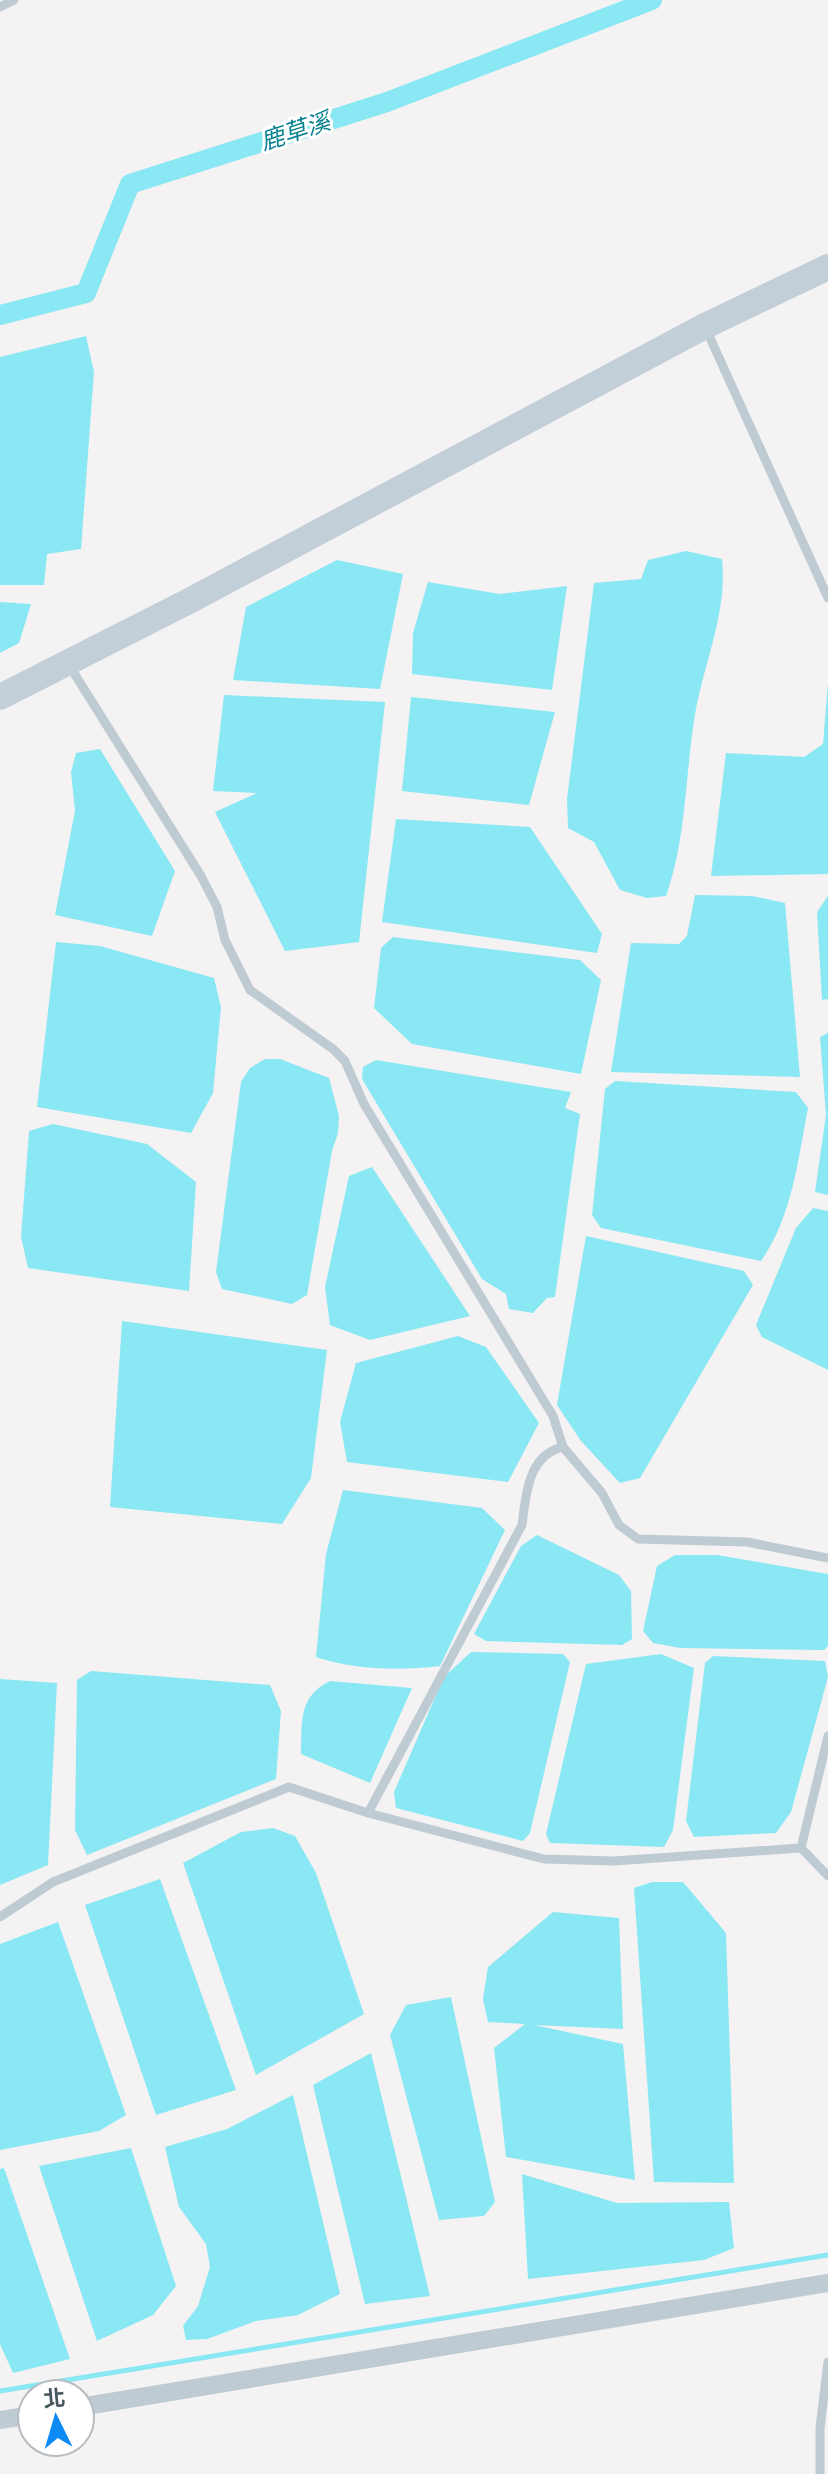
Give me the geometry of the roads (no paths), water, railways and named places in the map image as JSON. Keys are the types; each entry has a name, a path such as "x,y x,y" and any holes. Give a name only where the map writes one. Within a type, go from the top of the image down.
{"street":[{"path":"0,697 191,600 705,326 828,267"},
{"path":"96,2404 828,2283"}],"lane":[{"path":"0,7 14,0"},
{"path":"705,326 828,598"},
{"path":"66,662 201,876 217,907 225,940 250,990 333,1049 345,1061 364,1104 553,1416 563,1447 602,1493 619,1525 638,1539 747,1542 828,1558"},
{"path":"368,1813 522,1525 526,1487 541,1457 563,1447"},
{"path":"801,1848 828,1736"},
{"path":"0,1917 53,1882 289,1787 368,1813 544,1859 614,1861 801,1848"},
{"path":"801,1848 828,1876"},
{"path":"820,2474 820,2428 828,2362"}],"water":[{"path":"86,336 94,372 81,549 47,554 44,585 0,585 0,357"},
{"path":"686,551 722,559 721,600 694,721 673,875 666,896 647,898 620,890 594,842 568,828 567,799 594,583 641,579 648,560"},
{"path":"337,560 403,574 380,689 233,680 246,607"},
{"path":"428,582 500,594 567,586 552,690 412,674 413,633"},
{"path":"0,602 31,604 19,643 0,653"},
{"path":"828,682 828,874 711,876 726,753 804,757 823,744"},
{"path":"224,695 385,702 359,942 285,951 215,812 257,793 213,791"},
{"path":"411,697 555,712 529,805 402,791"},
{"path":"100,749 175,871 152,936 55,915 75,811 71,772 76,753"},
{"path":"396,819 530,827 602,934 597,953 382,922"},
{"path":"695,895 752,896 785,903 800,1077 611,1072 631,943 679,944 687,936"},
{"path":"828,896 828,999 822,1000 817,912"},
{"path":"393,937 580,960 601,980 581,1074 412,1044 374,1008 381,948"},
{"path":"56,942 100,946 214,978 221,1007 213,1093 191,1133 37,1107"},
{"path":"828,1033 828,1195 815,1192 826,1115 820,1037"},
{"path":"265,1059 280,1059 329,1078 339,1116 307,1295 292,1304 222,1289 216,1272 241,1082 250,1068"},
{"path":"376,1060 571,1092 565,1108 580,1114 555,1297 547,1298 533,1313 509,1309 506,1294 482,1279 362,1079 363,1067"},
{"path":"615,1081 796,1092 808,1108 797,1168 780,1226 761,1261 601,1228 592,1215 605,1089"},
{"path":"53,1124 147,1144 196,1182 189,1291 28,1268 21,1237 29,1131"},
{"path":"372,1167 470,1316 370,1340 330,1325 325,1287 349,1176"},
{"path":"813,1208 828,1211 828,1370 762,1337 756,1325 796,1228"},
{"path":"586,1236 744,1271 753,1285 640,1478 620,1483 581,1441 557,1405"},
{"path":"122,1321 327,1350 311,1478 282,1524 110,1507"},
{"path":"458,1336 486,1347 539,1423 508,1482 347,1462 340,1422 356,1363"},
{"path":"343,1490 482,1508 505,1530 440,1666 377,1668 346,1665 316,1657 326,1554"},
{"path":"537,1535 619,1575 631,1591 632,1639 622,1645 486,1641 474,1634 521,1546"},
{"path":"675,1555 717,1555 828,1574 828,1646 824,1650 680,1648 653,1643 643,1631 657,1566"},
{"path":"471,1652 563,1654 570,1662 530,1833 523,1841 396,1808 394,1792 444,1677"},
{"path":"661,1654 694,1668 673,1830 664,1847 550,1843 546,1834 586,1664"},
{"path":"713,1656 825,1661 828,1677 791,1812 776,1833 694,1837 686,1821 705,1663"},
{"path":"91,1671 270,1685 281,1711 276,1779 87,1855 75,1830 77,1680"},
{"path":"0,1679 57,1683 48,1865 0,1885"},
{"path":"330,1681 412,1688 370,1783 301,1754 302,1721 307,1703 312,1694"},
{"path":"273,1828 295,1836 316,1873 364,2014 256,2075 183,1863 241,1832"},
{"path":"160,1879 236,2090 156,2115 85,1905"},
{"path":"652,1882 683,1882 726,1933 734,2183 654,2182 634,1888"},
{"path":"553,1912 619,1918 623,2029 534,2025 623,2044 635,2180 506,2157 494,2048 525,2024 488,2022 483,1999 488,1967"},
{"path":"58,1922 126,2115 99,2131 0,2150 0,1944"},
{"path":"451,1997 495,2202 484,2216 439,2220 390,2035 406,2005"},
{"path":"371,2053 430,2296 365,2304 313,2085"},
{"path":"293,2095 340,2294 298,2315 256,2321 207,2339 186,2340 183,2326 198,2306 210,2267 206,2244 179,2207 165,2147 227,2129"},
{"path":"131,2148 176,2286 153,2315 97,2341 39,2166"},
{"path":"4,2168 70,2359 13,2373 0,2344 0,2169"},
{"path":"522,2174 617,2203 729,2202 734,2248 704,2260 528,2279"}],"waterway":[{"name":"鹿草溪","path":"0,315 86,293 130,184 387,102 652,0"},
{"path":"0,2391 828,2255"}]}
